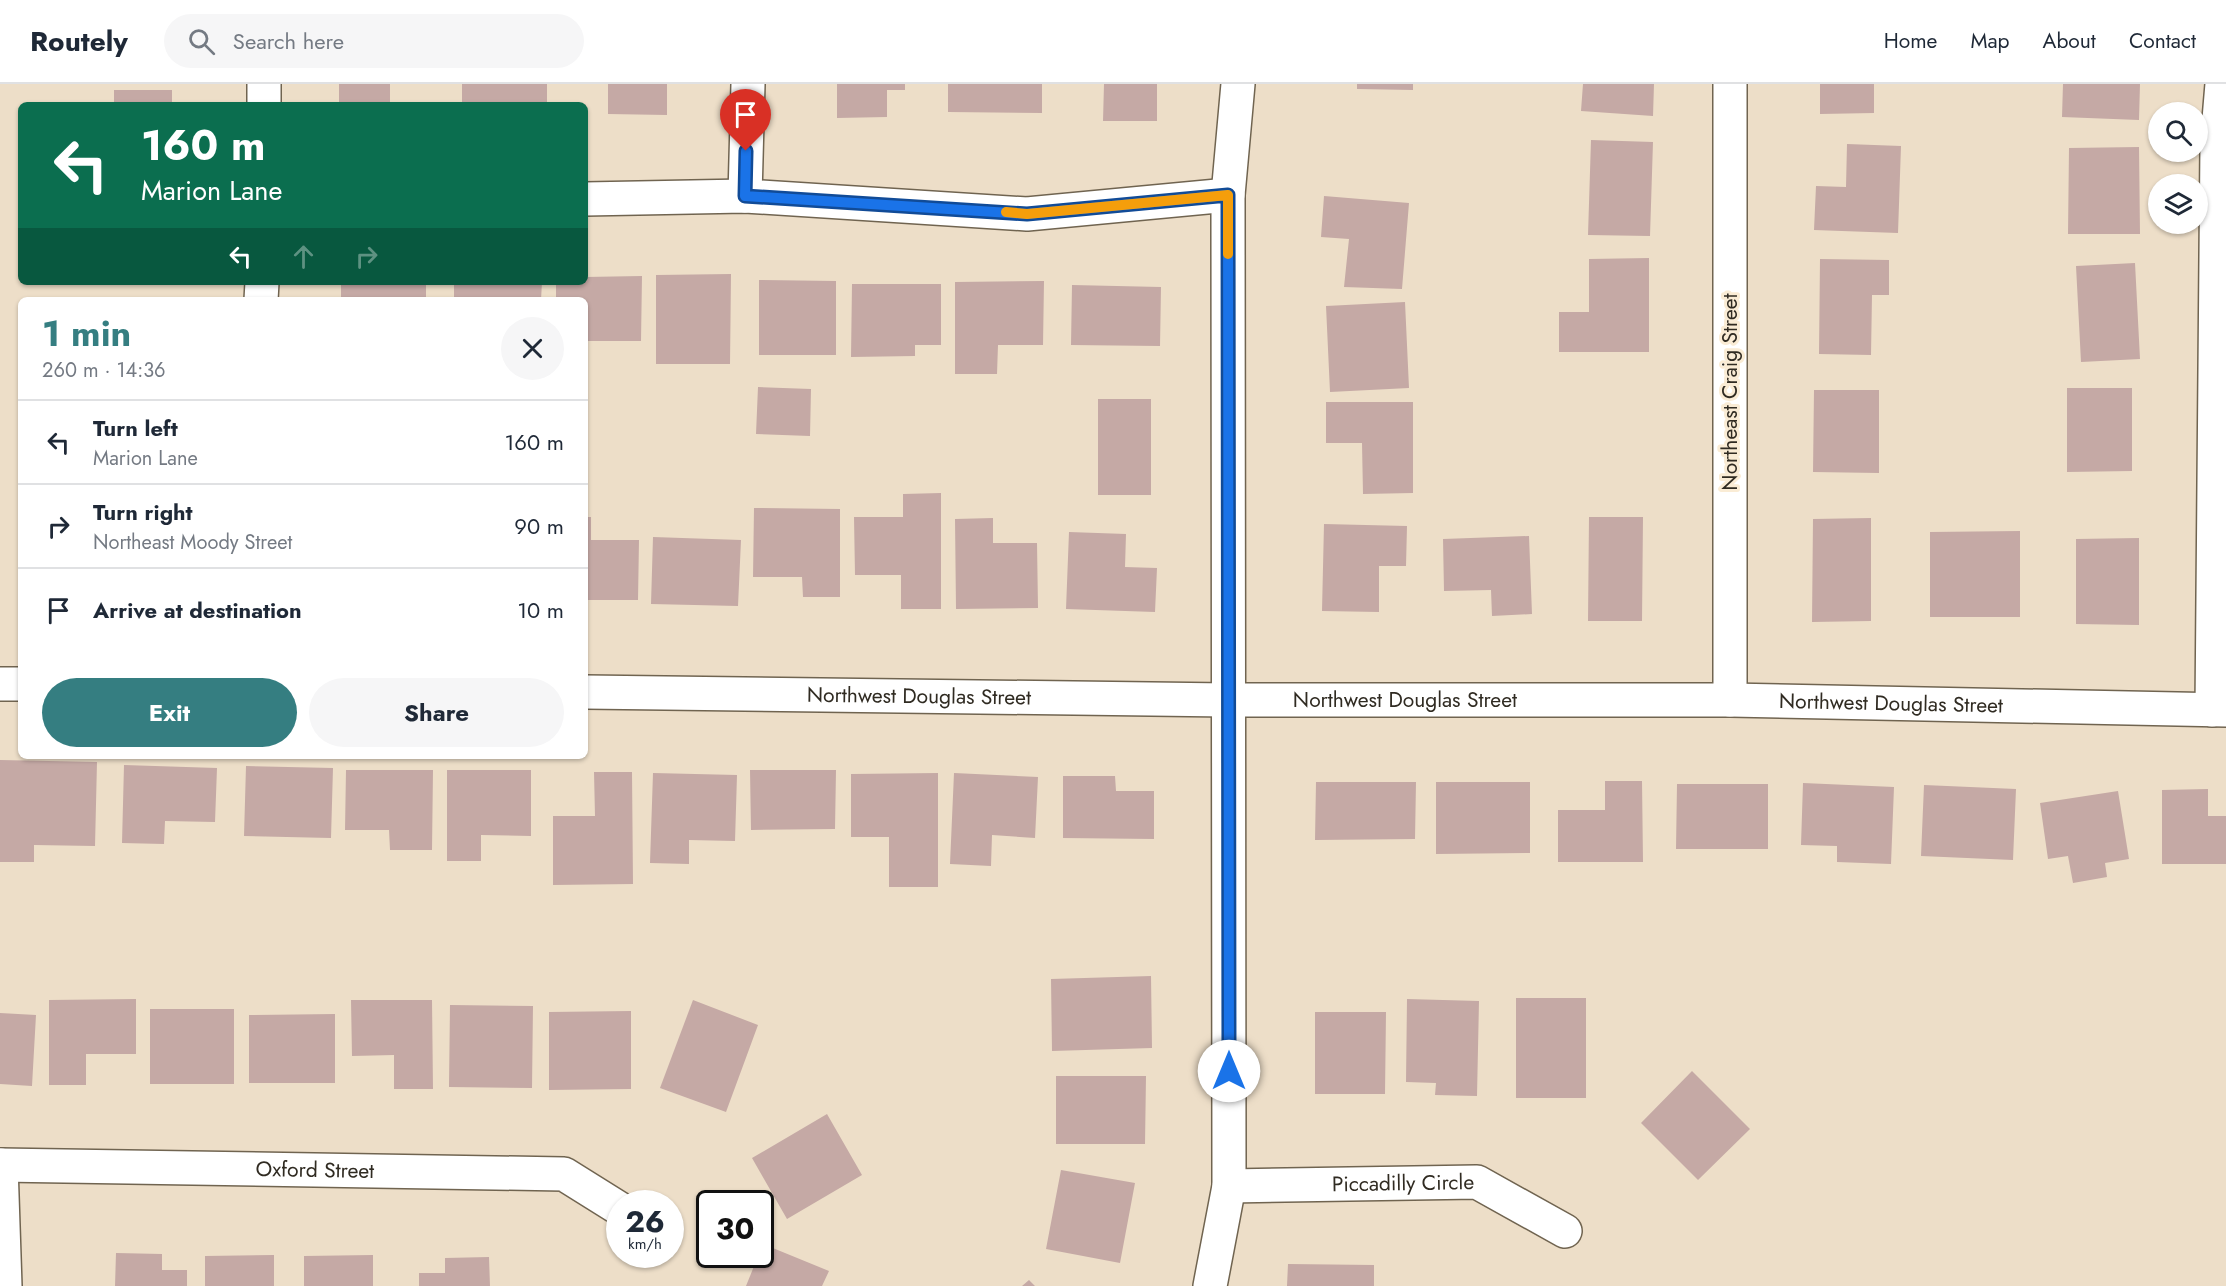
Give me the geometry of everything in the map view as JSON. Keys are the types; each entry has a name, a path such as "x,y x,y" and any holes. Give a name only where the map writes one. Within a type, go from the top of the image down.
{"street":[{"path":"264,84 264,102"},
{"path":"745,196 748,84"},
{"path":"1209,1286 1229,1186 1228,195 1239,84"},
{"name":"Northeast Craig Street","path":"1730,84 1730,700"},
{"path":"2219,710 2217,143 2222,84"},
{"path":"588,199 745,196 1027,214 1228,195"},
{"path":"0,684 18,684"},
{"name":"Northwest Douglas Street","path":"588,692 1228,700 1730,700 2219,710"},
{"path":"1,1165 5,1286"},
{"name":"Oxford Street","path":"1,1165 564,1174 606,1200"},
{"name":"Piccadilly Circle","path":"1229,1186 1477,1182 1565,1231"}],"building":[{"path":"339,84 390,84 390,102 339,102"},
{"path":"462,84 547,84 547,102 462,102"},
{"path":"608,84 667,84 667,115 608,114"},
{"path":"837,84 905,84 905,90 887,90 887,117 837,118"},
{"path":"948,84 1042,84 1042,113 948,112"},
{"path":"1104,84 1157,84 1157,121 1103,121"},
{"path":"1357,84 1413,84 1413,90 1357,89"},
{"path":"1583,84 1654,84 1653,116 1581,111"},
{"path":"1820,84 1874,84 1874,113 1820,114"},
{"path":"2063,84 2140,84 2139,120 2062,117"},
{"path":"114,90 172,90 172,102 114,102"},
{"path":"1591,140 1653,142 1650,236 1588,235"},
{"path":"1847,144 1901,146 1898,233 1814,230 1816,186 1846,187"},
{"path":"2139,147 2140,234 2068,234 2069,148"},
{"path":"1324,196 1409,203 1402,289 1344,287 1349,239 1321,237"},
{"path":"1649,258 1649,352 1559,352 1559,312 1589,312 1589,259"},
{"path":"1820,259 1889,260 1889,295 1872,295 1871,355 1819,354"},
{"path":"2135,263 2140,359 2081,362 2076,266"},
{"path":"731,274 730,364 656,364 656,275"},
{"path":"642,276 641,341 588,341 588,297 556,297 556,285 588,285 588,277"},
{"path":"759,280 836,281 836,355 759,355"},
{"path":"1044,281 1043,345 998,345 997,374 955,374 955,282"},
{"path":"852,284 941,284 941,345 915,345 915,356 851,357"},
{"path":"341,285 426,285 426,297 341,297"},
{"path":"454,285 542,285 541,297 454,297"},
{"path":"1072,285 1161,287 1160,346 1071,345"},
{"path":"1405,302 1409,388 1330,392 1326,306"},
{"path":"758,387 811,389 810,436 756,434"},
{"path":"2067,388 2132,388 2132,471 2067,472"},
{"path":"1814,390 1879,390 1879,473 1813,472"},
{"path":"1098,399 1151,399 1151,495 1098,495"},
{"path":"1326,402 1413,402 1413,493 1363,494 1362,443 1326,443"},
{"path":"941,493 941,609 901,609 901,575 855,575 854,517 903,517 903,494"},
{"path":"754,508 840,509 840,597 803,597 802,577 753,577"},
{"path":"588,517 591,517 591,540 639,540 638,600 588,600"},
{"path":"1589,517 1643,517 1642,621 1588,621"},
{"path":"993,518 993,543 1037,543 1038,608 956,609 955,519"},
{"path":"1871,518 1871,621 1812,622 1813,519"},
{"path":"1324,524 1407,526 1406,566 1379,566 1379,612 1322,611"},
{"path":"2020,531 2020,617 1930,617 1930,532"},
{"path":"1069,532 1126,534 1125,567 1157,568 1155,612 1066,609"},
{"path":"1529,536 1532,614 1492,616 1491,590 1444,591 1443,539"},
{"path":"653,537 741,540 738,606 651,604"},
{"path":"2139,538 2139,625 2076,624 2076,539"},
{"path":"0,760 97,762 95,846 34,845 34,862 0,862"},
{"path":"124,765 217,768 215,822 165,821 164,844 122,843"},
{"path":"246,766 333,768 331,838 244,836"},
{"path":"346,770 433,770 432,850 390,850 389,830 345,830"},
{"path":"447,770 531,770 531,836 481,835 481,861 447,861"},
{"path":"750,770 836,770 835,829 751,830"},
{"path":"594,772 632,772 633,884 553,885 553,816 595,816"},
{"path":"653,773 737,775 735,841 689,840 689,864 650,863"},
{"path":"938,773 938,887 889,887 889,837 851,837 851,774"},
{"path":"954,773 1038,777 1035,838 992,835 991,866 950,864"},
{"path":"1063,776 1115,776 1116,791 1154,791 1154,839 1063,838"},
{"path":"1605,781 1642,781 1643,862 1558,862 1558,810 1605,810"},
{"path":"1316,782 1416,782 1415,839 1315,840"},
{"path":"1436,782 1530,782 1530,853 1436,854"},
{"path":"1803,783 1894,787 1891,864 1837,862 1837,846 1801,845"},
{"path":"1677,784 1768,784 1768,849 1676,849"},
{"path":"1924,785 2016,789 2013,860 1921,856"},
{"path":"2208,789 2208,816 2226,816 2226,864 2162,864 2162,790"},
{"path":"2118,791 2129,859 2105,863 2107,877 2073,883 2068,856 2048,859 2040,803"},
{"path":"1151,976 1152,1048 1052,1051 1051,979"},
{"path":"1516,998 1586,998 1586,1098 1516,1098"},
{"path":"136,999 136,1054 86,1054 86,1085 49,1085 49,1000"},
{"path":"1407,999 1479,1001 1477,1096 1435,1095 1436,1083 1406,1082"},
{"path":"351,1000 432,1000 433,1089 394,1089 394,1055 352,1056"},
{"path":"693,1000 758,1025 726,1112 660,1088"},
{"path":"450,1005 533,1006 532,1088 449,1087"},
{"path":"150,1009 234,1009 234,1084 150,1084"},
{"path":"631,1011 631,1089 549,1090 549,1012"},
{"path":"1315,1012 1386,1012 1385,1094 1315,1094"},
{"path":"0,1013 36,1015 32,1086 0,1084"},
{"path":"335,1014 335,1083 249,1083 249,1015"},
{"path":"1692,1071 1750,1129 1698,1180 1641,1123"},
{"path":"1056,1076 1146,1076 1145,1144 1056,1144"},
{"path":"827,1114 862,1175 787,1219 774,1196 774,1190 770,1190 752,1158"},
{"path":"1061,1170 1135,1183 1120,1263 1046,1249"},
{"path":"774,1248 829,1271 822,1286 746,1286 753,1268 774,1268"},
{"path":"116,1253 162,1254 162,1270 187,1270 187,1286 115,1286"},
{"path":"274,1255 274,1286 205,1286 205,1256"},
{"path":"373,1255 373,1286 304,1286 304,1256"},
{"path":"489,1257 490,1286 419,1286 419,1273 445,1273 445,1258"},
{"path":"1288,1264 1374,1265 1374,1286 1287,1286"},
{"path":"1029,1280 1035,1286 1022,1286"}],"slow traffic":[{"path":"1006,212 1027,214 1228,195 1228,254"}],"route":[{"path":"746,151 745,196 1027,214 1228,195 1229,1071"}]}
